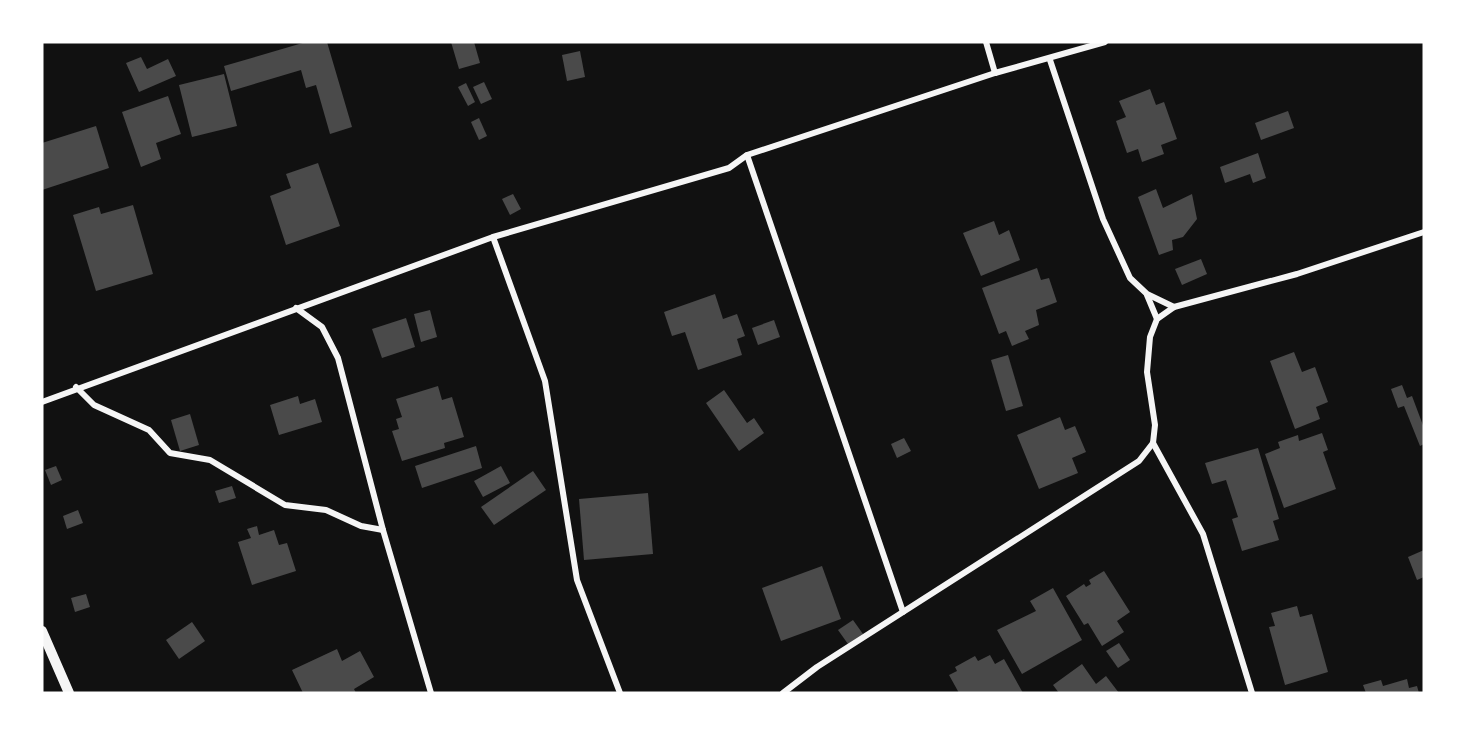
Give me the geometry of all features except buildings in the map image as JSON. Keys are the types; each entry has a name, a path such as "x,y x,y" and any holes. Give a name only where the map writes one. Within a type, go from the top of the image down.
{"street":[{"path":"986,42 995,73"},
{"path":"42,402 76,387 493,237 729,168 747,154 995,73 1050,60 1105,42"},
{"path":"1050,60 1103,219 1130,278 1147,294 1174,307"},
{"path":"747,154 903,612"},
{"path":"783,693 817,667 1139,461 1153,443 1155,425 1147,372 1150,337 1157,319 1174,307 1297,274 1424,231"},
{"path":"493,237 545,381 577,580 620,693"},
{"path":"1147,294 1157,319"},
{"path":"296,308 322,327 338,358 382,530 431,693"},
{"path":"76,387 94,405 149,430 171,453 210,460 285,505 326,510 361,526 382,530"},
{"path":"1153,443 1203,534 1252,693"},
{"path":"42,631 69,693"}]}
